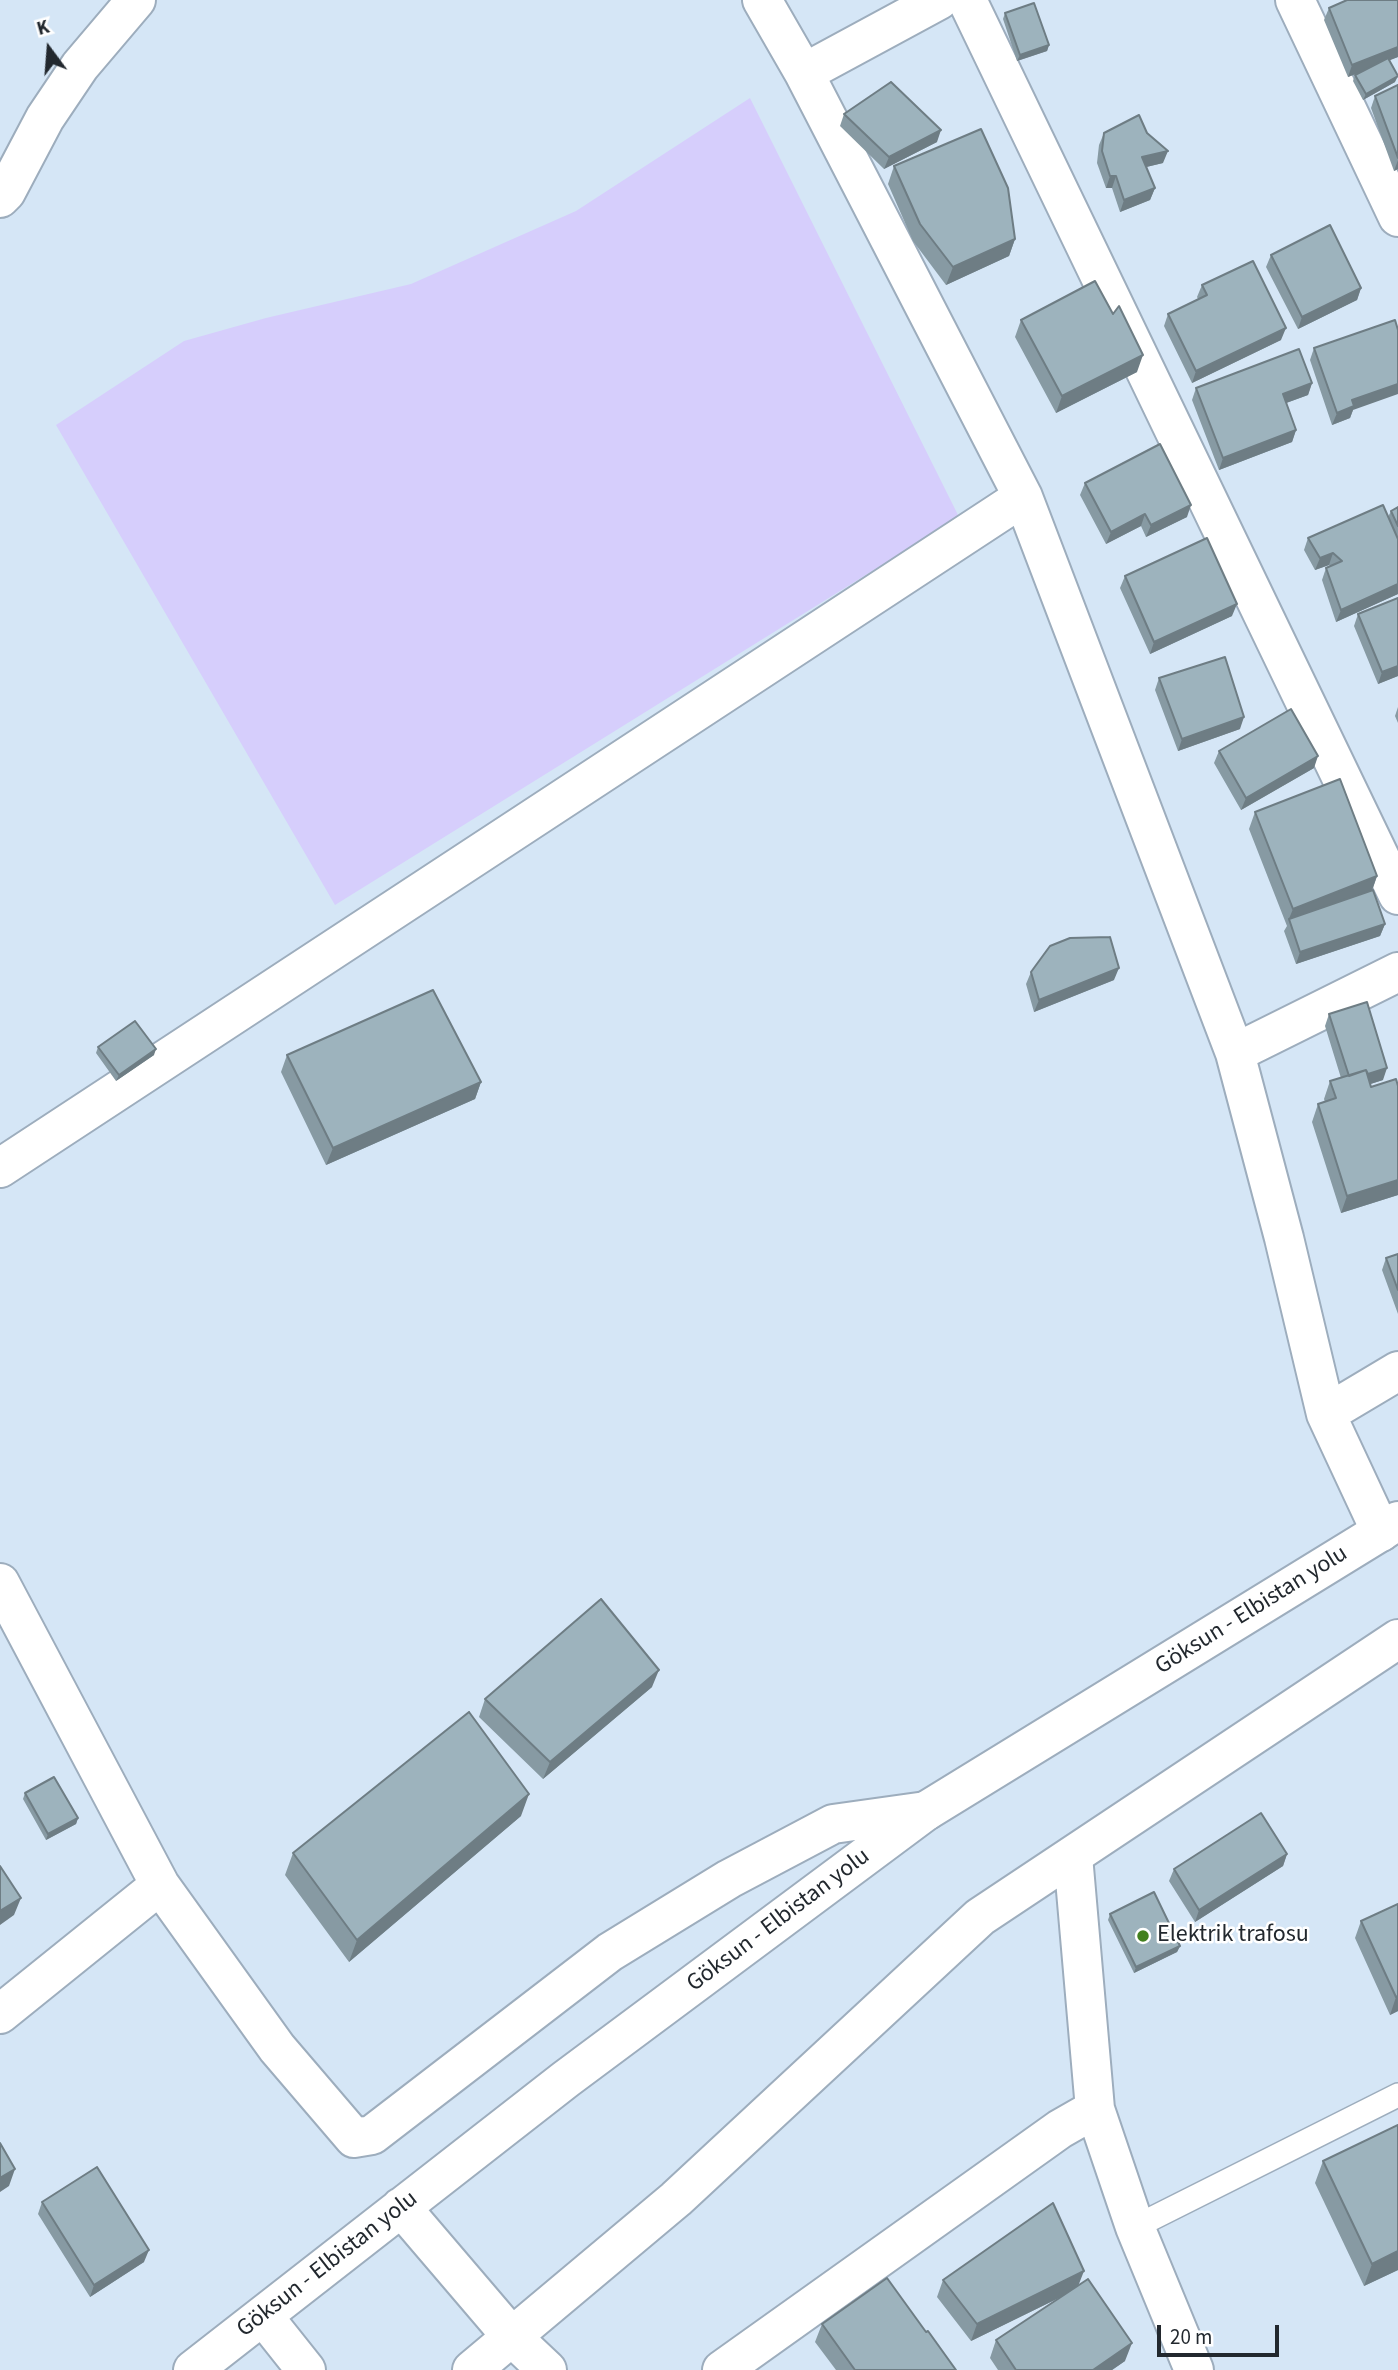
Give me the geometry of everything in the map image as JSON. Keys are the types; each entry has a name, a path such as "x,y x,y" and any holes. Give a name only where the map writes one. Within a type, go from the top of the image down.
{"main road":[{"path":"0,198 6,192 45,118 79,66 136,0"},
{"path":"762,0 804,73 1023,497 1235,1053 1284,1238 1325,1414 1389,1527"},
{"path":"804,73 939,0"},
{"path":"967,0 1398,895"},
{"path":"1295,0 1398,217"},
{"path":"0,1168 1023,497"},
{"path":"1235,1053 1398,972"},
{"path":"1325,1414 1398,1371"},
{"name":"Göksun - Elbistan yolu","path":"193,2370 577,2071 926,1811 1389,1527"},
{"path":"0,1583 160,1885 277,2048 354,2138 372,2135 610,1952 729,1878 833,1824 926,1811"},
{"path":"472,2370 676,2199 980,1916 1398,1639"},
{"path":"1073,1856 1095,2109 1135,2227 1194,2370"},
{"path":"0,2014 160,1885"},
{"path":"722,2370 1060,2129 1095,2109"},
{"path":"401,2207 512,2337 547,2370"},
{"path":"263,2316 306,2370"}],"lane":[{"path":"1135,2227 1398,2095"}],"shaded area":[{"path":"750,98 959,517 335,905 56,425 184,341 266,318 411,284 576,211"}],"building":[{"path":"1347,0 1398,0 1398,47 1352,65 1329,8"},
{"path":"1034,3 1049,45 1020,55 1005,13"},
{"path":"1388,58 1398,76 1366,94 1355,75"},
{"path":"891,82 941,130 889,157 844,114"},
{"path":"1398,85 1398,158 1375,96"},
{"path":"1139,115 1147,133 1168,151 1142,157 1155,188 1124,200 1116,176 1110,176 1102,151 1104,133"},
{"path":"981,129 1008,188 1015,239 953,267 920,224 894,166"},
{"path":"1330,225 1361,288 1302,317 1271,255"},
{"path":"1253,261 1286,328 1196,371 1168,314 1207,295 1202,285"},
{"path":"1095,281 1113,314 1119,306 1143,355 1062,396 1021,320"},
{"path":"1395,320 1398,330 1398,384 1352,400 1354,406 1337,413 1314,348"},
{"path":"1299,349 1312,383 1283,394 1296,430 1223,458 1196,388"},
{"path":"1160,444 1191,505 1151,525 1145,514 1111,532 1085,483"},
{"path":"1383,505 1398,539 1398,584 1341,610 1326,568 1342,561 1333,553 1320,558 1308,538"},
{"path":"1398,507 1398,526 1391,511"},
{"path":"1207,538 1237,604 1154,642 1125,576"},
{"path":"1398,598 1398,666 1382,672 1358,614"},
{"path":"1225,657 1244,717 1182,739 1159,678"},
{"path":"1291,709 1318,756 1246,798 1219,751"},
{"path":"1340,779 1377,876 1293,909 1255,812"},
{"path":"1373,890 1385,924 1300,952 1289,919"},
{"path":"1110,937 1119,968 1039,1000 1031,972 1050,946 1070,938"},
{"path":"433,990 481,1082 333,1148 287,1055"},
{"path":"1367,1002 1387,1068 1368,1074 1366,1070 1349,1076 1329,1014"},
{"path":"135,1021 156,1049 119,1075 98,1047"},
{"path":"1366,1070 1371,1087 1396,1079 1398,1180 1347,1196 1318,1104 1336,1098 1330,1081"},
{"path":"1398,1254 1398,1290 1386,1258"},
{"path":"601,1599 659,1670 550,1762 485,1699"},
{"path":"469,1712 529,1794 357,1940 293,1853"},
{"path":"54,1777 78,1818 48,1834 25,1793"},
{"path":"1261,1813 1287,1854 1199,1910 1174,1869"},
{"path":"0,1866 21,1898 0,1911"},
{"name":"Elektrik trafosu","path":"1154,1892 1180,1946 1136,1967 1110,1914"},
{"path":"1398,1904 1398,1996 1396,1997 1361,1921"},
{"path":"1398,2125 1398,2251 1372,2264 1323,2161"},
{"path":"0,2143 15,2169 0,2178"},
{"path":"97,2167 149,2250 94,2285 42,2202"},
{"path":"1053,2203 1084,2271 977,2324 943,2280"},
{"path":"887,2278 956,2370 855,2370 822,2324"},
{"path":"1088,2279 1132,2343 1093,2370 1016,2370 996,2340"}],"place":[{"name":"Elektrik trafosu","path":"1143,1936"}]}
